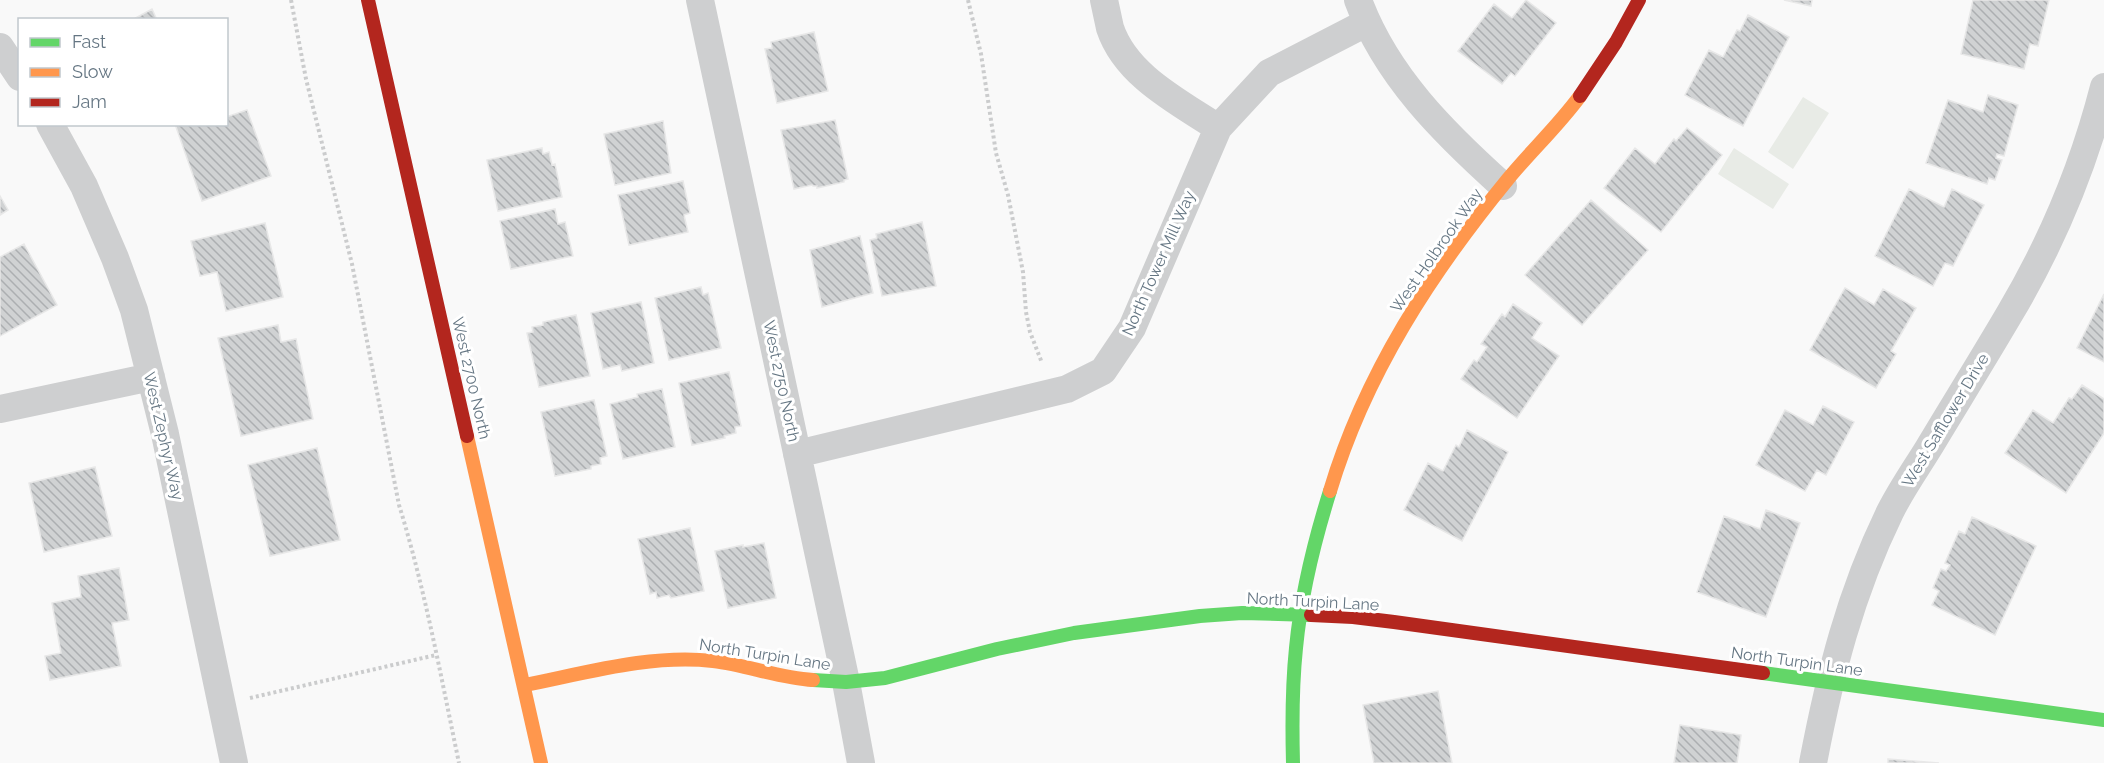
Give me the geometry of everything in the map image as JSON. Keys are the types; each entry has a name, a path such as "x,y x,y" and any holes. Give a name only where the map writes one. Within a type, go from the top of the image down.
{"street":[{"name":"West 2700 North","path":"368,0 542,763"},
{"name":"West 2750 North","path":"700,0 846,682 861,763"},
{"path":"1104,0 1111,29 1124,55 1145,78 1218,128"},
{"name":"West Holbrook Way","path":"1293,763 1292,685 1299,615 1319,525 1354,422 1408,316 1441,266 1503,186 1571,107 1603,63 1639,0"},
{"name":"North Tower Mill Way","path":"797,454 1067,389 1103,371 1132,328 1218,128 1269,73 1362,11"},
{"path":"1362,11 1376,42 1432,119 1503,186"},
{"path":"0,47 18,74"},
{"name":"West Safflower Drive","path":"1813,763 1829,683 1859,584 1887,519 2011,311 2039,259 2084,152 2104,87"},
{"name":"West Zephyr Way","path":"51,126 84,186 115,258 134,310 151,377 234,763"},
{"path":"0,409 151,377"},
{"name":"North Turpin Lane","path":"525,686 630,664 683,659 742,666 796,679 846,682 885,678 1074,633 1242,613 1383,620 2104,720"}],"path":[{"path":"291,0 306,79 352,264 397,494 459,763"},
{"path":"968,0 981,54 996,153 1008,195 1023,272 1030,332 1044,365"},
{"path":"222,705 436,656"}],"shaded area":[{"path":"1803,97 1829,113 1793,169 1768,152"},
{"path":"1734,148 1789,184 1773,209 1718,174"}],"building":[{"path":"1526,0 1556,23 1515,76 1511,73 1502,84 1458,51 1494,4 1512,18"},
{"path":"1784,0 1812,0 1811,6"},
{"path":"1973,0 2049,0 2038,46 2030,44 2024,69 1961,54"},
{"path":"152,9 156,18 136,18"},
{"path":"1748,15 1789,37 1743,126 1685,95 1709,50 1723,57"},
{"path":"814,32 828,91 777,103 765,49 772,48 771,42"},
{"path":"1988,95 2018,105 2004,156 1997,154 1996,158 2002,160 1995,180 1989,178 1987,184 1926,163 1948,100 1983,112"},
{"path":"247,110 271,176 202,201 176,126 228,126 228,116"},
{"path":"835,120 848,179 817,188 812,185 794,189 781,130"},
{"path":"663,121 671,173 615,185 604,134"},
{"path":"1687,128 1722,155 1661,232 1604,188 1635,148 1655,164 1674,139 1676,141"},
{"path":"542,148 543,154 549,152 552,165 555,164 562,197 498,211 487,160"},
{"path":"683,181 690,213 684,215 688,232 629,245 618,195"},
{"path":"1909,189 1944,207 1952,189 1984,205 1953,266 1945,263 1933,286 1875,256"},
{"path":"0,196 8,210 0,215"},
{"path":"1591,200 1648,250 1582,325 1525,275"},
{"path":"555,209 558,224 565,222 573,256 511,269 500,221"},
{"path":"922,222 936,286 882,296 870,240 877,238 876,234"},
{"path":"265,223 283,297 226,311 217,272 200,276 191,241"},
{"path":"860,236 873,293 822,307 810,250"},
{"path":"24,244 57,305 0,336 0,257"},
{"path":"701,287 703,295 708,293 721,348 669,360 655,298"},
{"path":"1845,288 1874,305 1883,289 1916,308 1891,351 1896,354 1876,388 1810,350"},
{"path":"2104,294 2104,362 2077,348"},
{"path":"641,302 654,363 622,371 620,365 603,369 591,313"},
{"path":"1513,304 1542,323 1532,338 1559,356 1517,418 1461,379 1474,360 1477,362 1487,347 1481,344 1502,314 1505,317"},
{"path":"576,315 590,376 539,387 527,333 533,332 532,327 543,325 543,322"},
{"path":"278,325 281,342 296,339 313,419 241,436 218,338"},
{"path":"729,372 741,426 735,427 736,433 724,436 725,438 692,445 679,383"},
{"path":"2082,385 2104,399 2104,433 2066,493 2005,453 2033,410 2053,423 2069,398 2072,399"},
{"path":"662,389 675,447 623,459 610,404 638,397 637,394"},
{"path":"594,400 607,456 600,458 601,464 591,466 591,469 555,476 541,412"},
{"path":"1823,406 1854,422 1826,475 1817,470 1805,491 1756,465 1785,410 1813,425"},
{"path":"1467,430 1508,452 1462,541 1404,510 1428,463 1443,471 1456,445 1459,447"},
{"path":"317,448 340,540 270,556 248,465"},
{"path":"95,467 112,536 44,552 29,483"},
{"path":"1766,510 1800,523 1766,617 1697,592 1724,516 1760,529"},
{"path":"1972,517 2036,546 1995,635 1932,605 1939,591 1933,588 1941,569 1946,571 1950,565 1945,563 1959,531 1965,534"},
{"path":"690,528 704,591 671,598 669,595 657,598 656,592 650,594 638,539"},
{"path":"764,543 776,598 728,608 715,551"},
{"path":"119,568 129,620 112,623 121,666 50,680 45,656 61,653 52,603 81,597 78,576"},
{"path":"1438,691 1452,763 1374,763 1363,705"},
{"path":"1680,725 1741,735 1737,763 1674,763"},
{"path":"1888,759 1939,763 1888,763"}],"traffic: fast":[{"path":"1293,763 1293,691 1298,628 1309,569 1330,491"},
{"path":"813,680 846,682 885,678 997,649 1074,633 1200,616 1242,613 1311,615"},
{"path":"1763,673 2104,720"}],"traffic: slow":[{"path":"1330,491 1362,406 1381,366 1427,288 1508,179 1580,96"},
{"path":"467,436 541,763"},
{"path":"525,685 618,666 666,660 713,661 813,680"}],"traffic: jam":[{"path":"368,0 467,436"},
{"path":"1580,96 1616,42 1639,0"},
{"path":"1311,615 1394,622 1763,673"}]}
